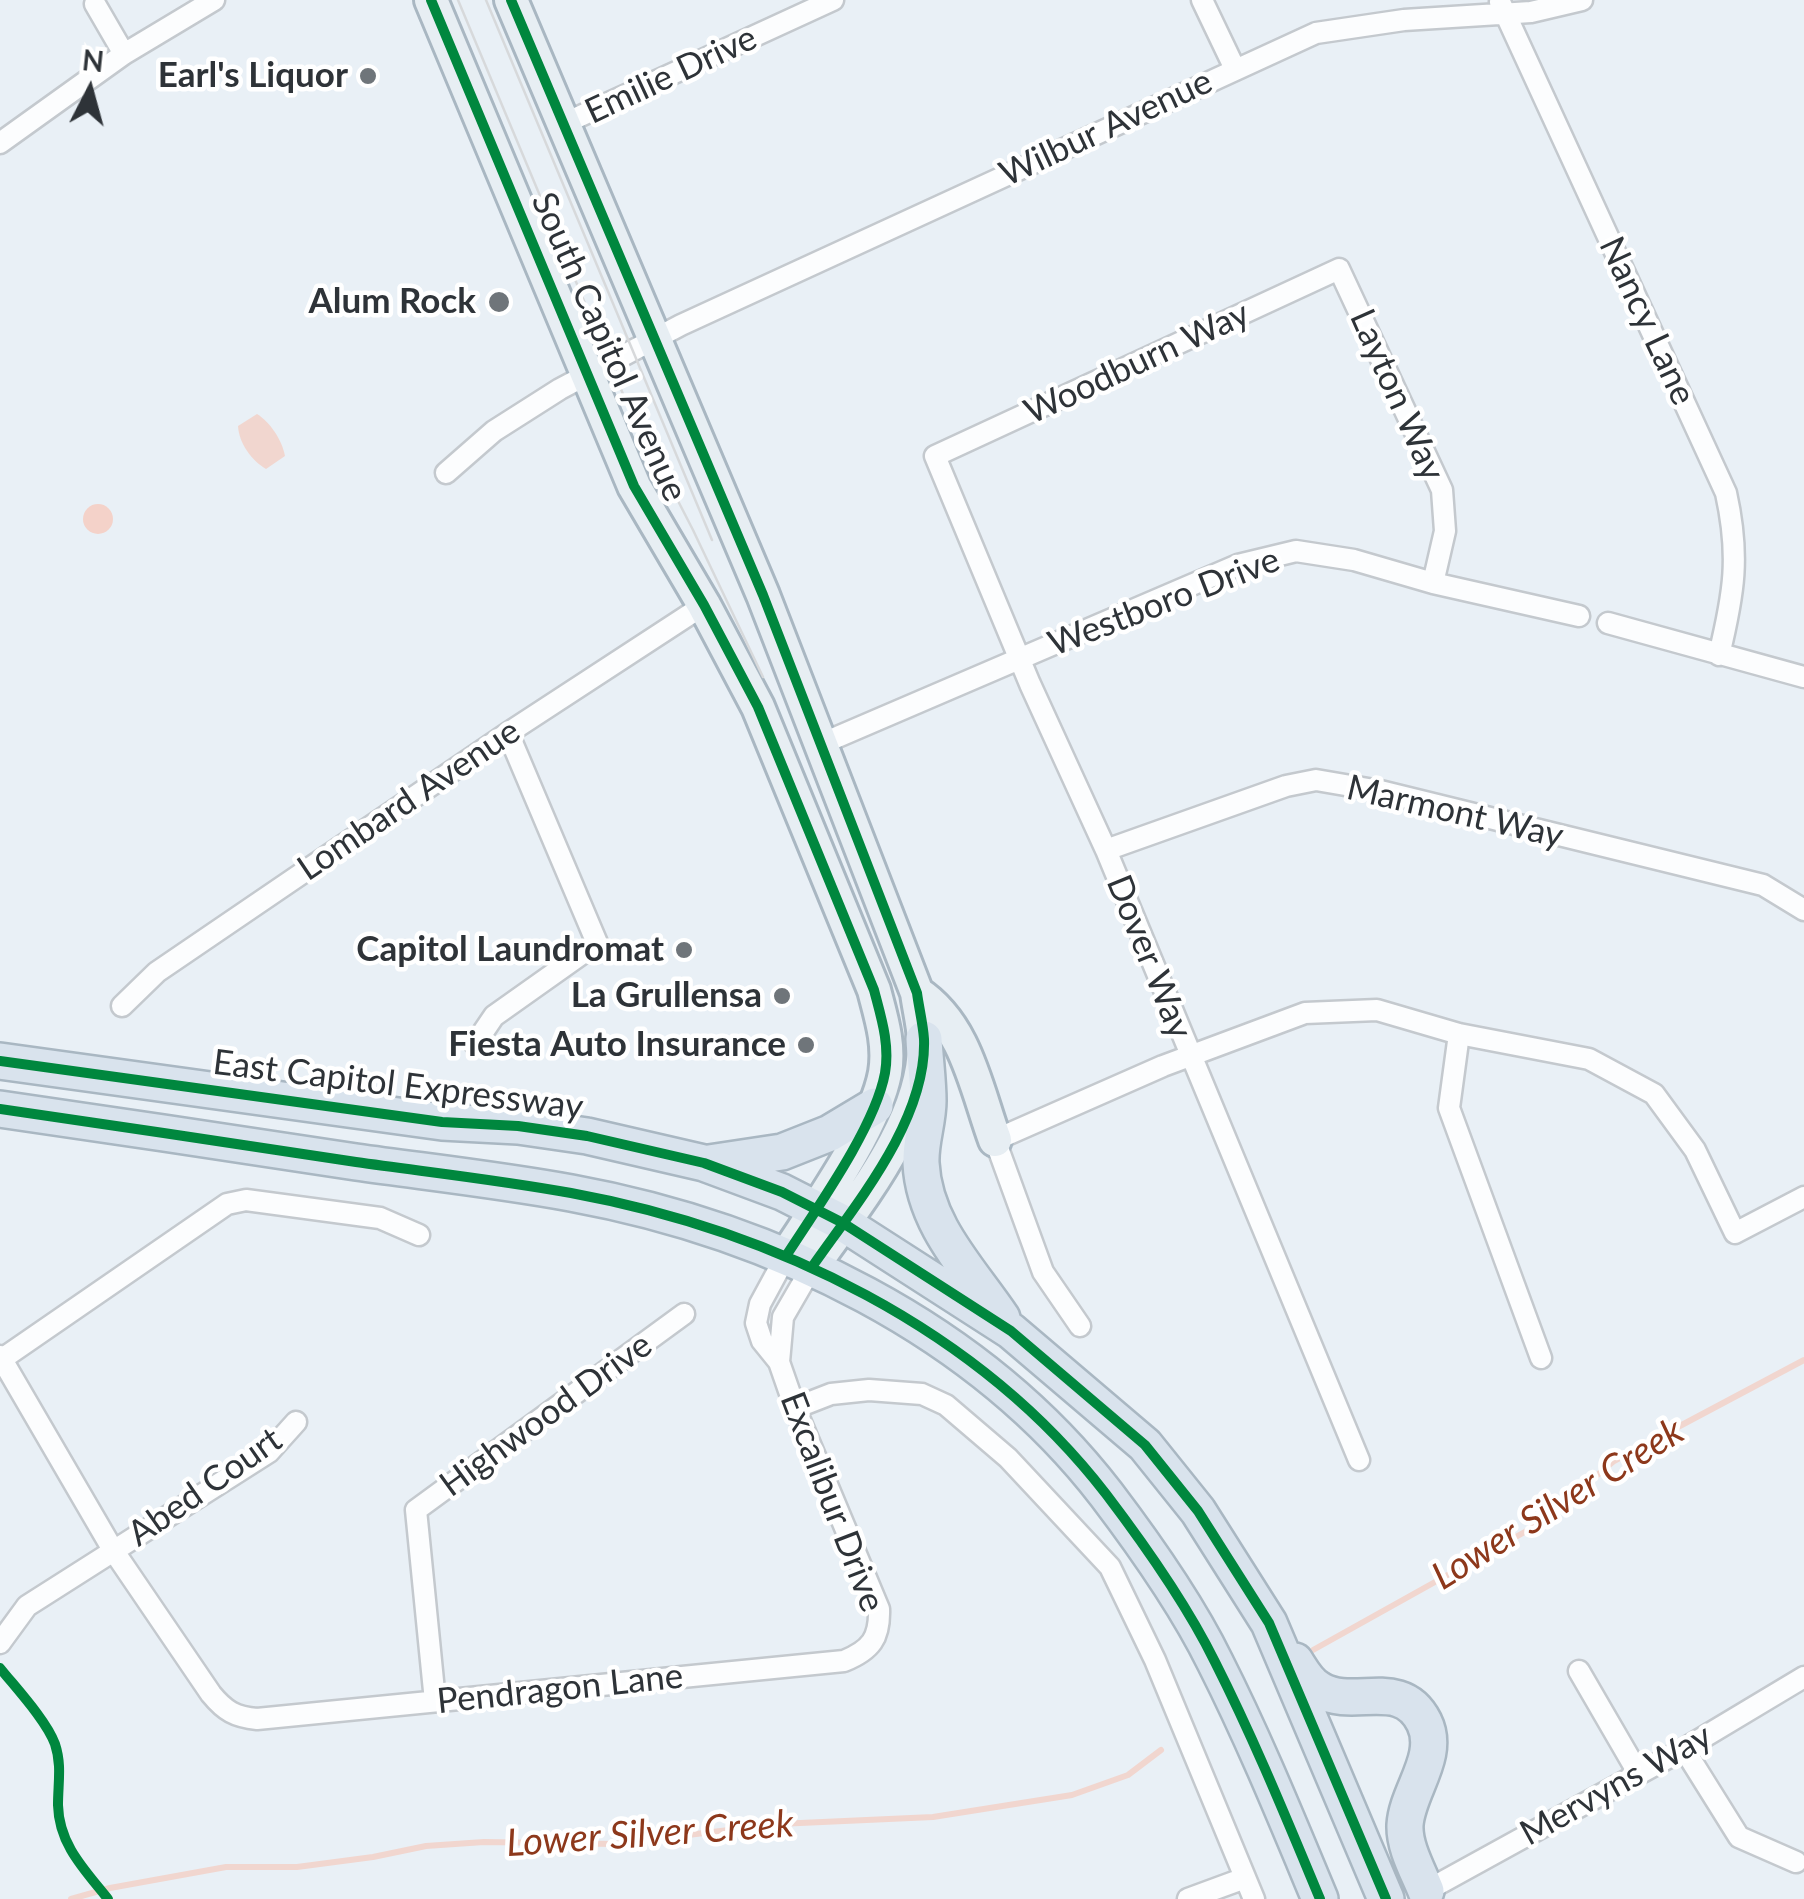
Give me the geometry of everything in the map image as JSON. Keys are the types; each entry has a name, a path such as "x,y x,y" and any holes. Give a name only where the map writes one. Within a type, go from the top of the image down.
{"highway":[{"path":"924,1040 928,1105 921,1164 928,1202 954,1254 973,1274 1011,1331"},
{"name":"East Capitol Expressway","path":"0,1062 442,1122 518,1126 587,1136 704,1163 782,1192 829,1216 1011,1331 1145,1446 1198,1511 1269,1623 1386,1899"},
{"path":"704,1163 782,1152 830,1133 875,1106"},
{"path":"0,1109 573,1193 681,1219 799,1261 915,1324 1008,1392 1052,1432 1104,1492 1214,1660 1320,1899"},
{"path":"1269,1623 1309,1682 1320,1691 1331,1695 1383,1695 1410,1704 1425,1724 1430,1737 1428,1756 1412,1790 1405,1837 1428,1895"},
{"path":"1369,1858 1337,1740 1346,1714 1358,1704 1383,1695"}],"main road":[{"name":"South Capitol Avenue","path":"431,0 634,486 704,604 758,707 874,990 886,1037 886,1071 829,1216"},
{"name":"South Capitol Avenue","path":"511,0 763,595 917,993 924,1040 921,1072 898,1137 829,1216 799,1261"},
{"path":"917,993 936,1005 954,1032 995,1140"}],"street":[{"path":"3,135 124,54 214,0"},
{"name":"Emilie Drive","path":"564,124 833,0"},
{"path":"1202,0 1235,68"},
{"name":"Wilbur Avenue","path":"446,473 494,431 586,374 654,339 1316,33 1502,6 1531,12 1582,0"},
{"path":"95,4 124,54"},
{"name":"Nancy Lane","path":"1502,6 1726,494 1735,534 1736,576 1718,655"},
{"name":"Woodburn Way","path":"935,456 1339,269"},
{"name":"Layton Way","path":"1339,269 1442,490 1445,531 1434,583"},
{"name":"Dover Way","path":"935,456 1106,850 1359,1460"},
{"name":"Westboro Drive","path":"820,744 1238,565 1296,551 1354,560 1579,616"},
{"name":"Lombard Avenue","path":"122,1006 157,972 704,604"},
{"path":"1608,623 1804,677"},
{"path":"476,1044 494,1016 597,943 508,733"},
{"name":"Marmont Way","path":"1106,850 1286,786 1316,780 1764,885 1804,910"},
{"path":"1080,1326 1044,1272 995,1140 1190,1055 1305,1013 1377,1010 1459,1034 1588,1059 1654,1094 1696,1150 1735,1233 1804,1197"},
{"path":"1459,1034 1449,1108 1541,1358"},
{"path":"113,1550 1,1357 227,1204 246,1200 380,1218 419,1235"},
{"name":"Excalibur Drive","path":"799,1261 760,1304 756,1323 762,1341 779,1362 794,1408 879,1609 880,1627 874,1642"},
{"name":"Excalibur Drive","path":"779,1362 783,1318 799,1261"},
{"name":"Highwood Drive","path":"435,1701 416,1510 684,1314"},
{"path":"794,1408 831,1394 868,1390 922,1394 965,1418 1008,1458 1110,1567 1155,1660 1254,1899"},
{"name":"Abed Court","path":"0,1643 27,1606 269,1452 296,1422"},
{"name":"Pendragon Lane","path":"113,1550 211,1694 239,1718 844,1661 862,1654 874,1642"},
{"path":"1579,1671 1638,1772"},
{"name":"Mervyns Way","path":"1428,1895 1804,1677"},
{"path":"1684,1748 1739,1837 1796,1862"},
{"path":"1188,1899 1245,1878"}],"shaded area":[{"path":"257,414 275,432 285,456 266,469 247,450 238,426"},
{"path":"98,504 109,508 113,519 109,530 98,534 87,530 83,519 87,508"}],"waterway":[{"name":"Lower Silver Creek","path":"1313,1650 1539,1524 1614,1461 1804,1360"},
{"name":"Lower Silver Creek","path":"71,1899 226,1867 297,1867 426,1846 484,1842 614,1844 778,1824 933,1817 1072,1795 1128,1775 1161,1750"}],"tram line":[{"path":"458,0 623,394 763,677"},
{"path":"486,0 712,540"}],"cycle path":[{"path":"431,0 634,486 758,707 874,990 886,1052 879,1094 843,1167 786,1256"},
{"path":"511,0 763,595 917,993 924,1039 914,1100 886,1160 812,1267"},
{"path":"0,1061 442,1122 518,1126 587,1136 704,1163 782,1192 843,1223 1011,1331 1145,1445 1198,1511 1269,1623 1386,1899"},
{"path":"0,1109 571,1193 722,1232 866,1295 934,1336 997,1382 1055,1435 1106,1494 1164,1575 1204,1640 1257,1750 1320,1899"},
{"path":"0,1668 51,1735 58,1759 58,1805 63,1832 75,1856 108,1899"}],"place":[{"name":"Earl's Liquor","path":"368,76"},
{"name":"Alum Rock","path":"499,302"},
{"name":"Capitol Laundromat","path":"684,950"},
{"name":"La Grullensa","path":"782,996"},
{"name":"Fiesta Auto Insurance","path":"806,1045"}]}
